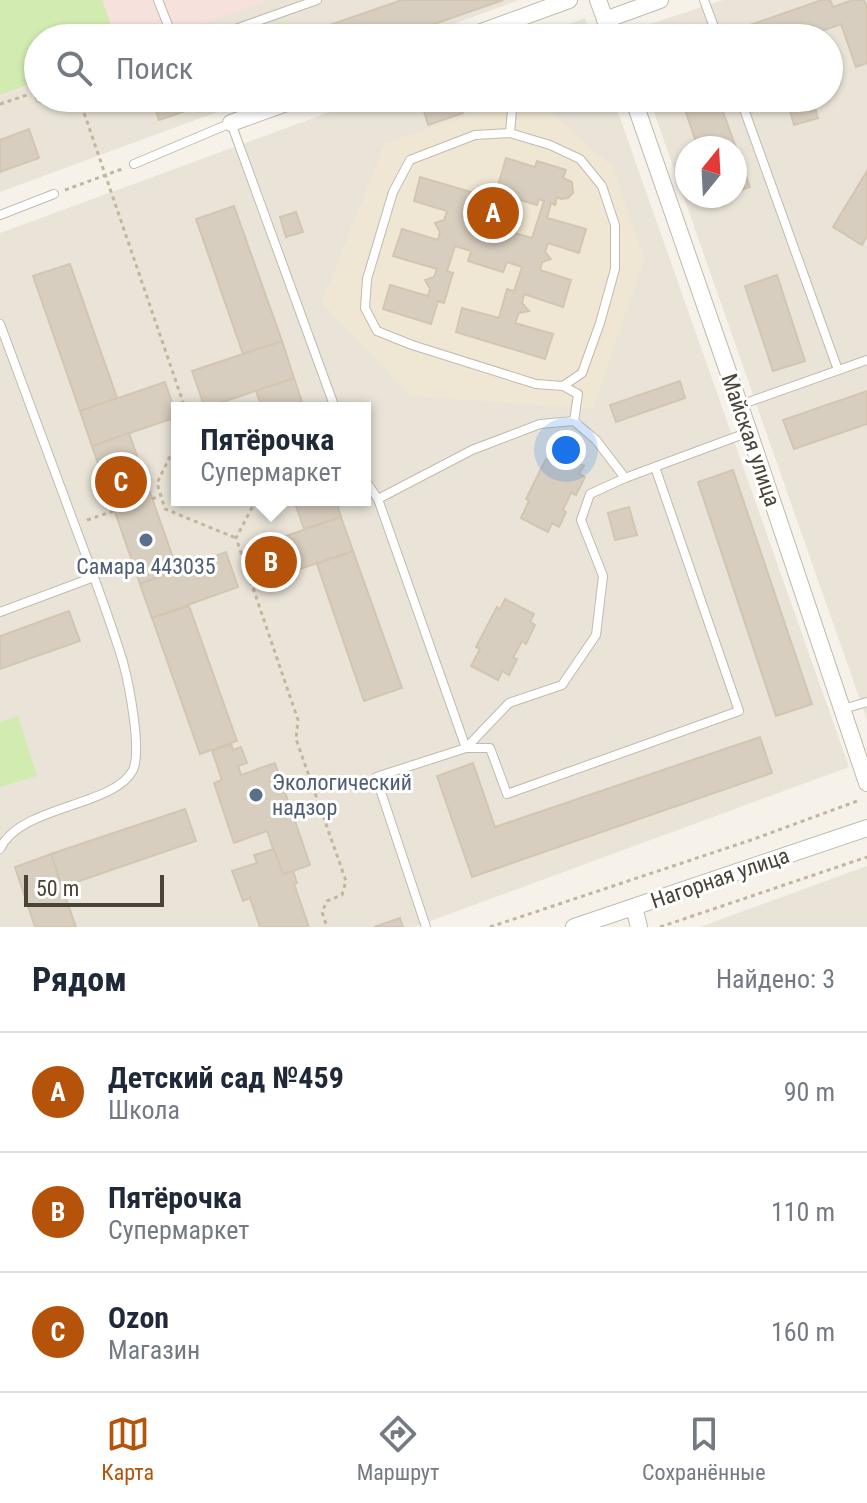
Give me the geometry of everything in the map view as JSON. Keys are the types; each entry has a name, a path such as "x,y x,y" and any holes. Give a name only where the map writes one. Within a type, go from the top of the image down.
{"street":[{"path":"503,24 569,0"},
{"path":"598,0 607,24"},
{"path":"605,20 660,0"},
{"path":"231,123 261,112"},
{"name":"Майская улица","path":"638,112 867,783"},
{"name":"Нагорная улица","path":"574,927 867,828"},
{"path":"634,907 639,927"}],"lane":[{"path":"158,0 167,24"},
{"path":"249,24 317,0"},
{"path":"704,0 713,24"},
{"path":"510,133 512,112"},
{"path":"745,112 838,370"},
{"path":"134,164 231,123 333,402"},
{"path":"563,386 582,373 615,269 615,225 602,186 580,159 550,145 510,133 475,135 410,160 393,192 367,279 365,308 377,331 536,384 563,386 578,394 574,421"},
{"path":"0,215 54,194"},
{"path":"0,324 124,665 138,743 133,770 117,787 29,822 4,841 0,849"},
{"path":"739,405 867,360"},
{"path":"378,499 472,450 540,424 574,421 596,440 625,478"},
{"path":"466,748 509,703 562,685 596,635 603,576 581,520 590,494 749,432"},
{"path":"426,927 376,777 466,748 490,748 507,794 739,711 655,467"},
{"path":"371,489 378,499 466,748"},
{"path":"0,612 94,577"},
{"path":"843,709 867,702"}],"path":[{"path":"0,104 24,96"},
{"path":"84,112 183,402"},
{"path":"54,194 134,164"},
{"path":"171,454 157,483 165,509 236,538"},
{"path":"152,499 161,495"},
{"path":"253,506 236,538 298,720 296,739 346,881 342,895 327,901 322,912 327,927"},
{"path":"74,524 114,511"},
{"path":"490,927 754,839 867,797"},
{"path":"660,927 867,857"}],"shaded area":[{"path":"0,0 519,0 454,24 24,24 24,112 217,112 0,192"},
{"path":"0,0 269,0 203,24 24,24 24,88 0,97"},
{"path":"723,0 867,0 867,720 688,208 747,208 747,136 675,136 675,172 654,112 843,112 843,24 650,24"},
{"path":"585,18 587,24 569,24"},
{"path":"330,112 618,112 849,767 414,927 0,927 0,233"},
{"path":"477,112 551,112 612,167 644,259 593,409 411,396 322,302 385,143"},
{"path":"867,866 867,927 700,927"}],"green space":[{"path":"0,0 102,0 111,24 24,24 24,86 0,95"},
{"path":"18,716 37,776 0,787 0,722"}],"building":[{"path":"402,0 503,0 434,24 333,24"},
{"path":"822,0 830,0 833,7 853,0 864,0 867,7 867,63 856,67 843,24 753,24"},
{"path":"156,112 182,112 159,120"},
{"path":"424,112 463,112 463,113 428,125"},
{"path":"686,112 723,112 732,136 694,136"},
{"path":"790,112 816,112 818,118 794,125"},
{"path":"29,129 39,158 0,172 0,140"},
{"path":"506,158 535,167 537,161 566,170 563,178 572,182 573,193 568,198 557,197 555,205 551,203 547,218 586,229 579,253 548,243 545,252 551,259 542,262 540,270 571,280 563,307 524,294 522,303 529,311 519,313 515,323 553,334 545,359 456,332 462,308 499,318 507,289 514,291 522,267 507,262 503,272 468,261 471,251 455,246 447,271 453,273 444,303 438,301 431,324 383,309 390,285 428,296 430,289 425,280 434,277 437,269 393,256 402,229 438,240 440,232 435,223 444,220 447,211 414,201 420,177 471,192 464,219 479,224 482,213 518,224 515,233 532,238 544,201 539,199 537,205 496,193"},
{"path":"867,171 867,236 862,245 833,227"},
{"path":"234,206 282,341 243,354 196,219"},
{"path":"296,212 303,232 286,237 280,217"},
{"path":"70,264 117,398 80,411 33,276"},
{"path":"777,275 805,361 773,371 745,286"},
{"path":"282,341 294,378 223,402 203,402 192,371"},
{"path":"294,378 302,402 260,402 256,391"},
{"path":"680,381 685,398 616,422 610,405"},
{"path":"165,382 172,402 171,419 92,446 80,411"},
{"path":"867,391 867,424 794,449 783,420"},
{"path":"129,433 177,569 140,584 92,446"},
{"path":"555,451 584,466 579,474 585,477 576,495 571,493 559,527 552,523 548,532 521,518 529,501 526,499 546,459 550,461"},
{"path":"733,470 812,704 776,716 698,482"},
{"path":"296,506 338,506 341,517 304,529"},
{"path":"629,507 637,535 615,540 608,513"},
{"path":"341,517 353,551 262,582 251,548"},
{"path":"353,551 402,688 364,701 317,564"},
{"path":"226,552 238,587 152,618 140,584"},
{"path":"505,599 534,614 530,622 535,625 526,644 522,641 513,658 517,659 509,675 502,671 498,680 471,666 480,649 476,647 497,607 500,609"},
{"path":"189,606 237,741 200,754 152,618"},
{"path":"69,611 80,641 0,669 0,636"},
{"path":"760,737 772,773 472,877 437,776 473,763 495,827"},
{"path":"231,744 233,750 241,747 247,763 238,766 241,775 275,763 310,865 282,875 267,831 234,843 214,783 222,780 212,751"},
{"path":"185,809 196,841 62,887 51,854"},
{"path":"274,849 283,874 293,871 297,883 294,884 309,927 260,927 250,898 243,901 232,871 257,863 254,855"},
{"path":"51,854 76,927 35,927 15,867"},
{"path":"400,918 403,927 374,927"}],"place":[{"name":"Детский сад №459","path":"493,213"},
{"name":"Ozon","path":"121,482"},
{"name":"Самара 443035","path":"146,540"},
{"name":"Пятёрочка","path":"271,562"},
{"name":"Экологический надзор","path":"256,795"}]}
